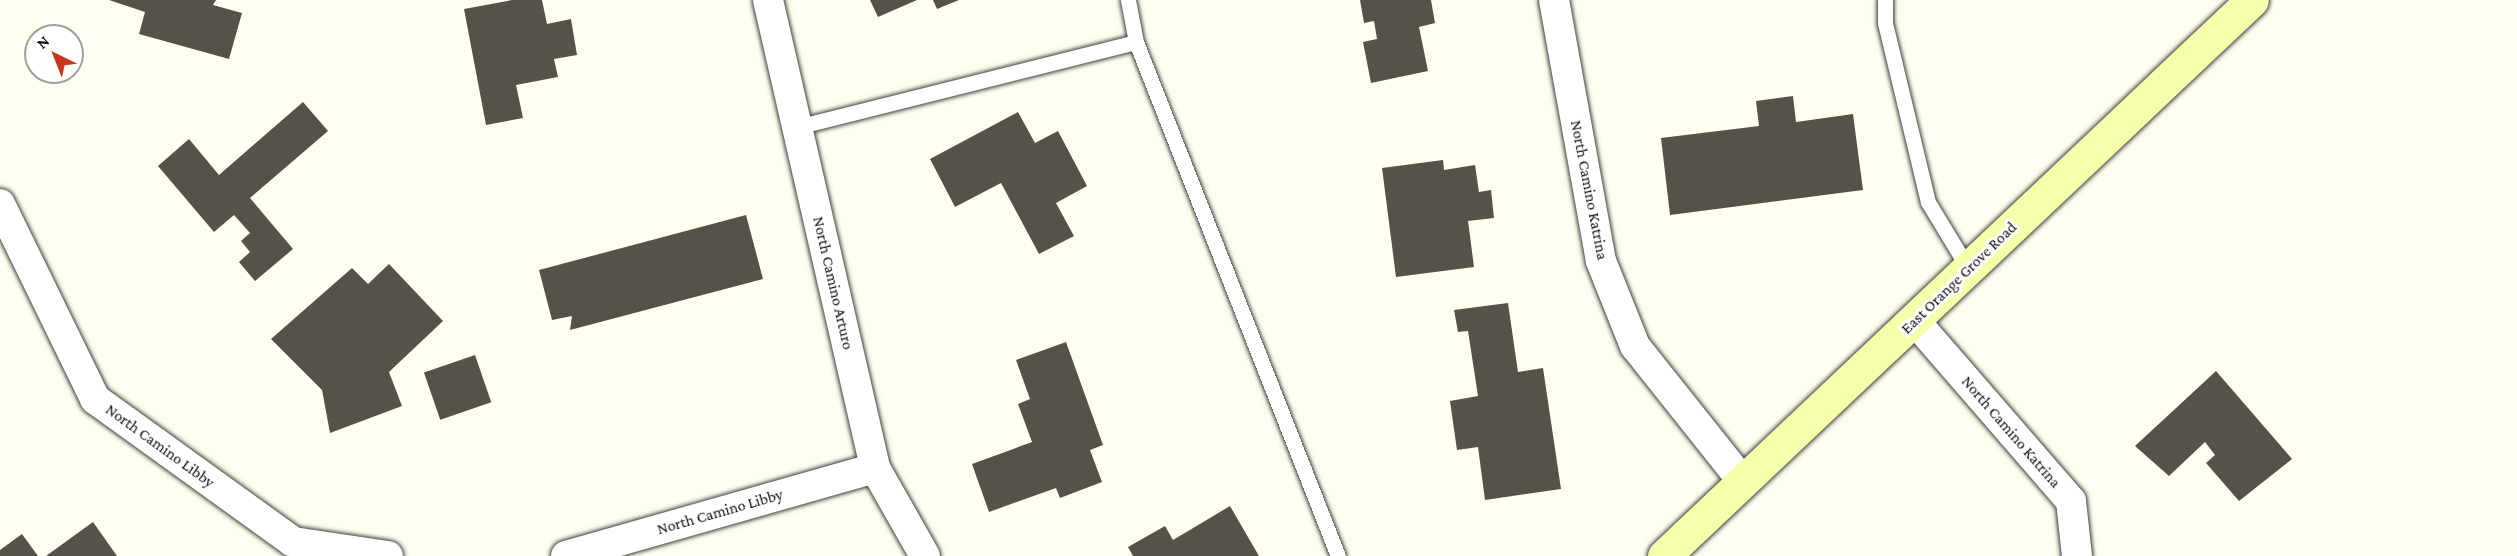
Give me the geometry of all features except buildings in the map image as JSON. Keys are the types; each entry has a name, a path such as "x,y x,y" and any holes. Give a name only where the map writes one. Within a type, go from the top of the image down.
{"main road":[{"name":"East Orange Grove Road","path":"1664,556 2252,0"}],"street":[{"name":"North Camino Arturo","path":"768,0 875,468 925,556"},
{"name":"North Camino Katrina","path":"1554,0 1601,261 1635,346 1743,482"},
{"name":"North Camino Libby","path":"0,204 95,399 292,542 388,556"},
{"name":"North Camino Katrina","path":"1915,321 2071,501 2077,556"},
{"name":"North Camino Libby","path":"566,556 875,468"}],"lane":[{"path":"1128,0 1136,42 1338,556"},
{"path":"1885,0 1886,23 1928,202 1968,268"},
{"path":"797,127 1136,42"}]}
